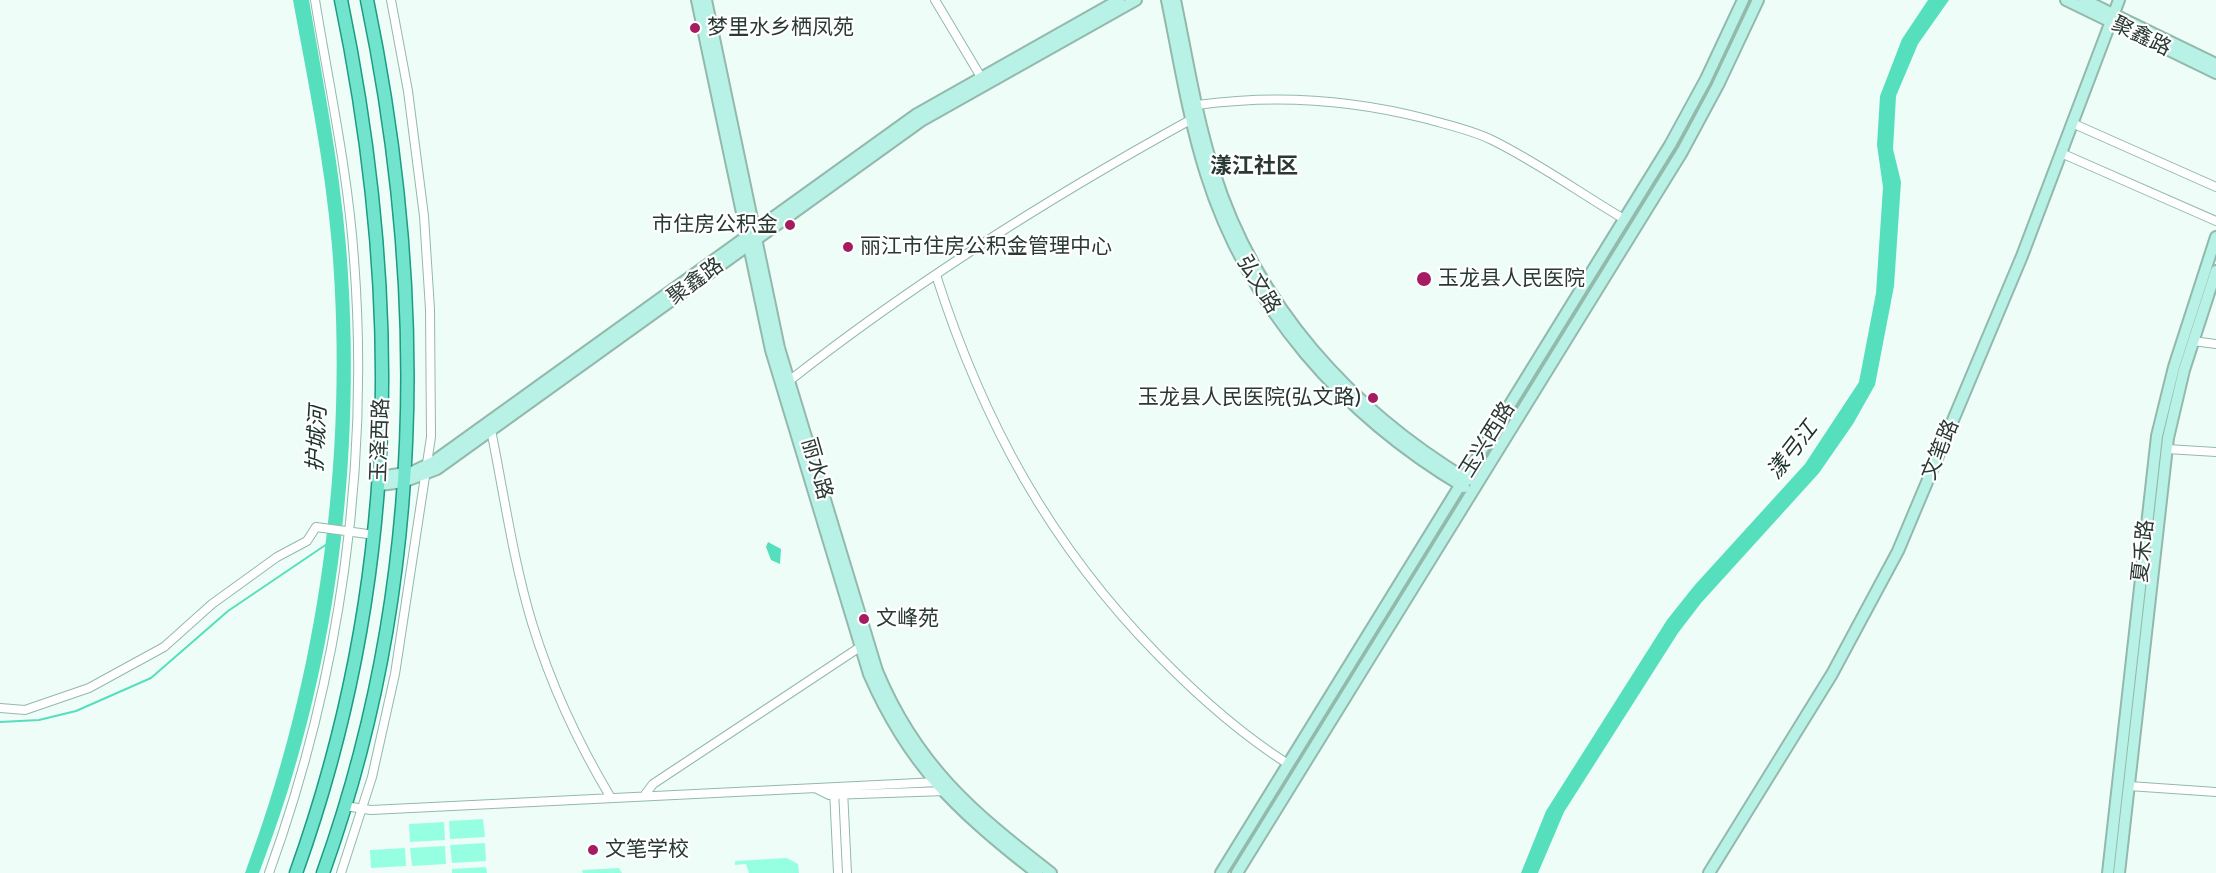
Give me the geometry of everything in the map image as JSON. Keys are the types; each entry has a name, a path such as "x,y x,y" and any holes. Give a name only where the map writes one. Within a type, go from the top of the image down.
{"main road":[{"name":"玉泽西路","path":"296,873 329,770 350,686 364,616 380,481 383,342 376,231 364,127 340,0"},
{"name":"玉泽西路","path":"323,873 365,735 387,629 400,548 406,477 409,386 404,251 389,123 367,0"}],"street":[{"path":"269,873 301,775 320,706 338,621 348,531 357,383 354,259 347,188 315,0"},
{"path":"342,873 372,777 395,674 431,437 432,394 424,216 410,101 390,0"},
{"name":"丽水路","path":"698,0 778,348 877,671 913,742 945,786 987,833 1037,873"},
{"name":"丽水路","path":"706,0 771,350 860,647 892,722 918,764 1051,873"},
{"path":"935,0 981,77"},
{"name":"聚鑫路","path":"380,481 406,477 426,470 491,430 917,114 1119,0"},
{"name":"聚鑫路","path":"426,470 751,237 921,121 1136,0"},
{"name":"弘文路","path":"1167,0 1206,175 1230,236 1252,279 1293,340 1330,382 1370,420 1414,455 1474,488"},
{"name":"弘文路","path":"1175,0 1208,152 1228,211 1259,275 1285,316 1317,356 1362,402 1462,481"},
{"name":"玉兴西路","path":"1221,873 1689,112 1743,0"},
{"name":"玉兴西路","path":"1237,873 1682,152 1718,85 1758,0"},
{"name":"聚鑫路","path":"2066,0 2216,64"},
{"name":"聚鑫路","path":"2084,0 2112,18 2216,74"},
{"name":"文笔路","path":"1709,873 1832,675 1898,551 2022,256 2119,0"},
{"path":"1197,105 1268,98 1330,100 1371,106 1444,123 1491,139 1624,219"},
{"path":"789,381 856,330 936,275 1088,178 1192,119"},
{"path":"2072,123 2216,187"},
{"path":"2061,153 2216,221"},
{"name":"夏禾路","path":"2108,873 2157,436 2174,367 2216,237"},
{"name":"夏禾路","path":"2119,873 2167,449 2178,391 2216,271"},
{"path":"936,275 984,405 1023,480 1056,534 1108,600 1170,667 1247,736 1288,764"},
{"path":"2193,341 2216,344"},
{"path":"491,430 520,574 538,640 568,716 611,798"},
{"path":"2167,449 2216,452"},
{"path":"0,708 25,710 89,688 155,652 249,577 277,557 307,541 316,527 375,535"},
{"path":"644,796 653,784 860,647"},
{"path":"345,806 362,810 817,789 843,785 945,786"},
{"path":"843,785 847,873"},
{"path":"834,786 838,873"},
{"path":"817,789 834,795 844,795 945,786"},
{"path":"2129,786 2216,792"}],"shaded area":[{"path":"293,0 309,0 343,215 350,325 350,405 346,485 338,565 325,644 307,722 286,798 259,873 245,873 271,798 293,721 310,643 323,564 332,485 336,405 336,325 332,246 316,123"},
{"path":"1928,0 1949,0 1918,44 1896,96 1893,149 1901,182 1894,286 1875,385 1853,424 1819,473 1701,603 1678,633 1564,812 1538,873 1521,873 1546,811 1667,620 1694,586 1805,464 1859,382 1876,293 1883,187 1877,145 1880,96 1902,39"},
{"path":"768,542 781,549 780,564 771,560 766,547"},
{"path":"483,819 485,837 450,839 449,821"},
{"path":"444,822 445,840 410,842 409,824"},
{"path":"485,843 486,861 452,863 450,845"},
{"path":"445,846 446,864 412,866 410,848"},
{"path":"405,848 406,866 371,868 370,850"},
{"path":"787,858 798,864 799,873 749,873 746,864 735,865 735,861"},
{"path":"486,867 487,873 452,873 452,869"},
{"path":"619,868 622,873 583,873 582,870"}],"waterway":[{"path":"0,722 39,720 76,711 151,678 228,611 327,544"}],"place":[{"name":"梦里水乡栖凤苑","path":"695,28"},
{"name":"市住房公积金","path":"790,225"},
{"name":"丽江市住房公积金管理中心","path":"848,247"},
{"name":"玉龙县人民医院","path":"1424,279"},
{"name":"玉龙县人民医院(弘文路)","path":"1373,398"},
{"name":"文峰苑","path":"864,619"},
{"name":"文笔学校","path":"593,850"}],"district":[{"name":"漾江社区","path":"1254,167"}],"water label":[{"name":"护城河","path":"318,439"},
{"name":"漾弓江","path":"1793,451"}]}
